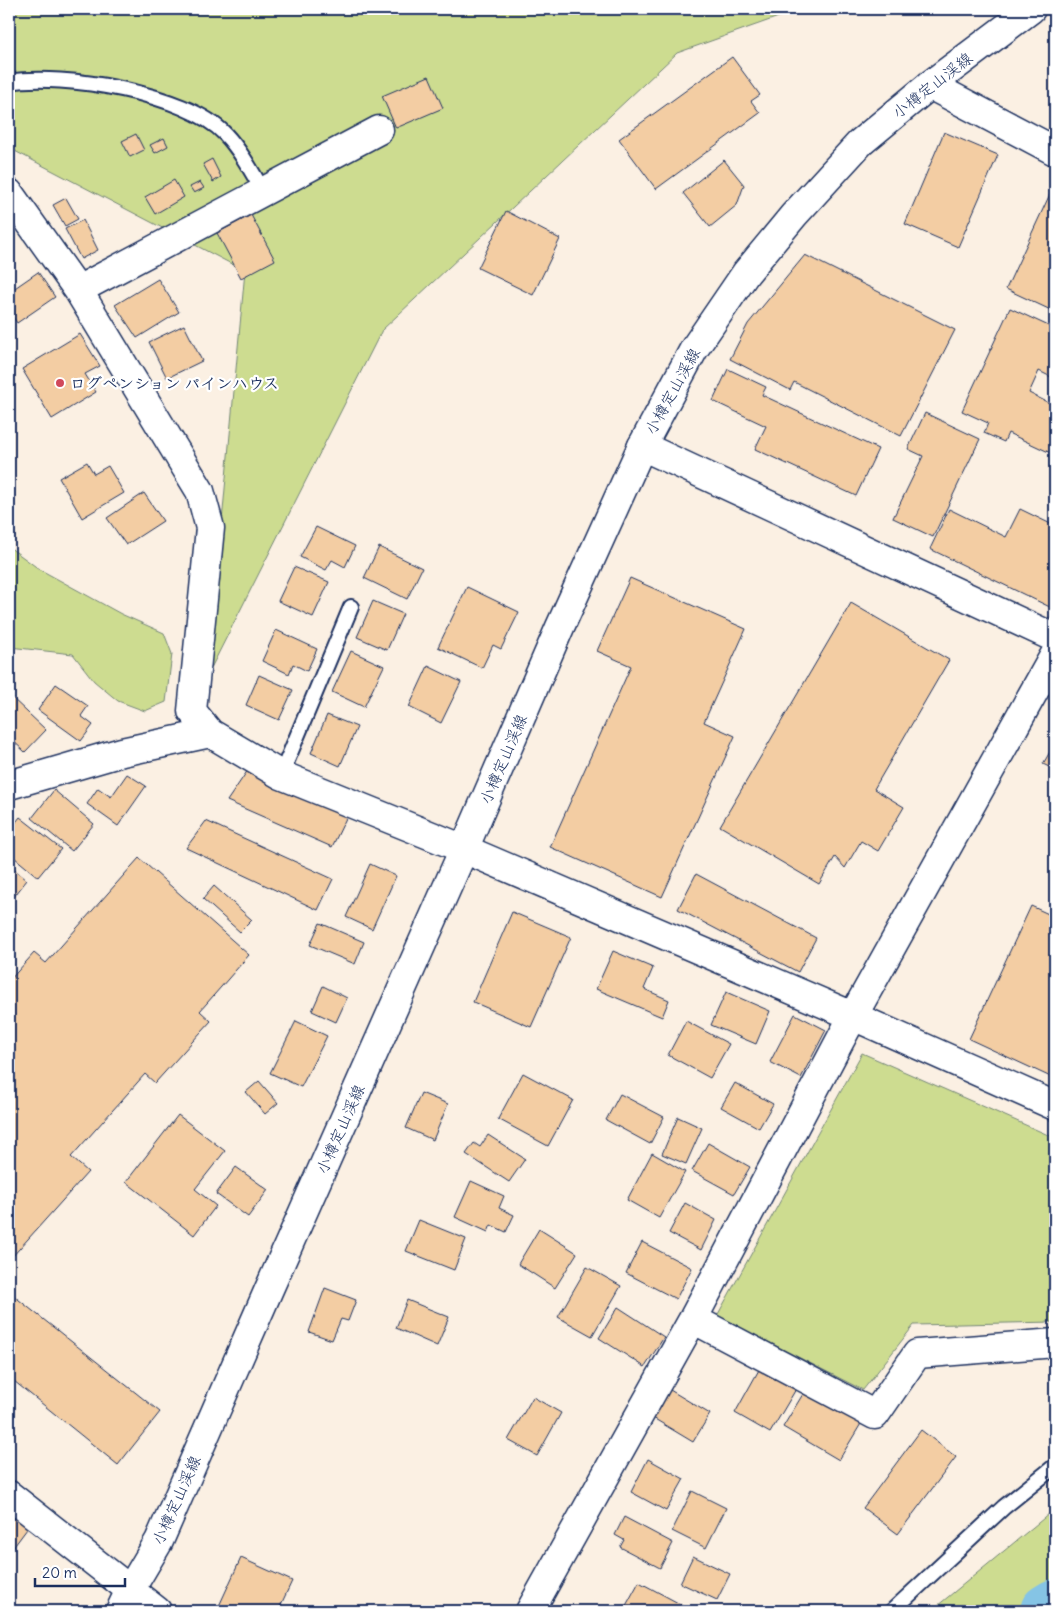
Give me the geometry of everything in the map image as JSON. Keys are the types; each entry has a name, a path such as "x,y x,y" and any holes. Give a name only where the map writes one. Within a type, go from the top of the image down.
{"street":[{"name":"小樽定山渓線","path":"125,1601 159,1541 560,627 642,446 694,349 746,273 794,215 860,143 930,85 1031,9"},
{"path":"930,85 1055,151"},
{"path":"78,290 379,130"},
{"path":"9,193 78,290 200,491 210,528 192,711 210,733 281,775 464,849 853,1016 1055,1106"},
{"path":"642,446 1055,638"},
{"path":"530,1611 693,1319 853,1016 1055,654"},
{"path":"9,785 122,752 210,733"},
{"path":"693,1319 875,1415 917,1354 1055,1344"},
{"path":"9,1495 125,1601 157,1611"}],"lane":[{"path":"9,82 24,79 101,86 134,91 178,105 204,118 225,134 245,161 263,192"},
{"path":"281,775 351,607"},
{"path":"892,1611 1004,1507 1055,1466"}],"green space":[{"path":"9,9 801,9 677,53 382,330 208,674 245,271 9,148"},
{"path":"9,547 39,569 121,614 164,633 172,654 166,702 145,711 118,701 94,681 73,654 9,647"},
{"path":"862,1053 1055,1138 1055,1322 914,1325 863,1390 717,1316"},
{"path":"1055,1509 1055,1611 931,1611"}],"building":[{"path":"732,57 760,95 751,101 760,113 656,189 619,139"},
{"path":"429,76 443,108 396,128 382,96"},
{"path":"944,132 998,155 958,247 905,224"},
{"path":"136,134 144,150 130,157 122,141"},
{"path":"164,138 168,146 155,153 150,145"},
{"path":"212,159 221,177 213,182 203,164"},
{"path":"724,160 744,185 737,205 710,227 683,193"},
{"path":"174,180 184,197 155,214 145,197"},
{"path":"200,182 204,188 194,193 190,187"},
{"path":"1050,194 1055,196 1055,312 1006,289"},
{"path":"66,198 78,219 65,226 53,205"},
{"path":"506,211 560,239 533,295 478,268"},
{"path":"251,215 275,260 241,278 217,233"},
{"path":"83,220 98,250 81,259 65,229"},
{"path":"805,255 955,330 901,436 794,382 790,390 730,359 748,324"},
{"path":"38,272 55,297 17,323 9,311 9,292"},
{"path":"158,279 179,312 137,338 115,305"},
{"path":"1010,308 1055,329 1055,379 1039,371 1029,393 1055,406 1055,455 1008,433 1004,442 984,433 988,423 962,411"},
{"path":"184,325 202,361 167,378 149,342"},
{"name":"ログペンション パインハウス","path":"80,334 100,366 85,374 96,392 52,419 22,369"},
{"path":"728,369 766,387 762,395 878,449 856,496 755,449 766,426 713,401"},
{"path":"925,413 980,439 933,537 893,518 923,456 908,449"},
{"path":"87,462 94,474 108,466 124,493 82,518 59,478"},
{"path":"144,493 163,521 126,545 107,518"},
{"path":"949,509 1006,537 1020,509 1055,526 1054,609 930,549"},
{"path":"316,527 355,546 345,567 332,560 326,570 300,557"},
{"path":"379,547 422,568 407,599 364,578"},
{"path":"294,567 329,582 313,617 278,601"},
{"path":"630,578 746,629 704,722 735,736 662,897 550,847 631,666 597,651"},
{"path":"467,587 519,612 501,649 493,645 482,668 438,647"},
{"path":"373,601 403,614 387,650 357,637"},
{"path":"851,603 949,660 874,789 904,807 878,851 861,841 845,868 835,857 819,884 720,826"},
{"path":"276,630 317,649 307,671 293,664 289,674 262,661"},
{"path":"351,651 384,666 364,707 332,692"},
{"path":"428,666 461,682 441,723 409,707"},
{"path":"259,675 293,690 279,720 246,705"},
{"path":"56,684 88,706 81,716 93,725 81,741 38,710"},
{"path":"10,696 46,730 25,752 9,737"},
{"path":"327,715 357,727 340,766 311,753"},
{"path":"1055,743 1055,770 1043,764"},
{"path":"248,770 347,816 332,847 227,801"},
{"path":"127,774 146,786 118,826 87,804 98,788 111,797"},
{"path":"54,790 94,824 72,851 32,818"},
{"path":"20,817 61,849 38,877 9,853 9,831"},
{"path":"206,821 333,879 318,910 186,848"},
{"path":"139,858 249,955 200,1011 211,1021 155,1083 145,1074 71,1157 88,1172 11,1258 9,1257 9,981 34,953 46,963"},
{"path":"370,864 396,876 372,929 346,917"},
{"path":"9,865 27,880 9,903"},
{"path":"696,874 816,938 798,972 678,909"},
{"path":"214,886 252,920 240,932 203,899"},
{"path":"1031,906 1055,917 1055,1079 969,1039"},
{"path":"512,912 571,937 531,1027 473,1002"},
{"path":"320,923 364,942 355,964 310,945"},
{"path":"613,951 653,968 644,989 669,1000 662,1017 596,989"},
{"path":"323,986 347,998 336,1022 312,1011"},
{"path":"726,992 770,1011 756,1044 711,1025"},
{"path":"795,1014 826,1030 801,1078 770,1062"},
{"path":"296,1021 327,1036 301,1087 270,1073"},
{"path":"686,1021 729,1044 710,1078 668,1055"},
{"path":"523,1073 573,1100 548,1146 498,1119"},
{"path":"259,1081 278,1103 265,1114 246,1092"},
{"path":"735,1083 773,1104 759,1128 721,1107"},
{"path":"421,1093 448,1104 433,1140 406,1128"},
{"path":"620,1094 664,1117 650,1144 606,1120"},
{"path":"178,1115 225,1151 195,1189 216,1206 194,1235 126,1182"},
{"path":"678,1117 702,1128 686,1164 662,1154"},
{"path":"488,1135 525,1159 509,1182 466,1154 474,1143 480,1147"},
{"path":"708,1143 750,1167 734,1194 692,1171"},
{"path":"652,1153 685,1172 659,1218 627,1200"},
{"path":"236,1167 268,1190 248,1217 216,1194"},
{"path":"471,1181 504,1196 499,1208 514,1215 506,1232 491,1225 488,1232 455,1217"},
{"path":"685,1203 716,1220 701,1250 669,1233"},
{"path":"419,1220 466,1239 454,1270 406,1251"},
{"path":"539,1229 577,1253 555,1288 518,1264"},
{"path":"642,1242 692,1268 676,1299 626,1273"},
{"path":"587,1267 621,1286 592,1336 558,1317"},
{"path":"325,1288 356,1300 348,1321 341,1319 332,1340 309,1332"},
{"path":"9,1292 160,1412 118,1465 9,1377"},
{"path":"407,1300 449,1317 437,1346 396,1328"},
{"path":"618,1307 664,1337 645,1367 599,1338"},
{"path":"760,1368 796,1389 770,1433 735,1413"},
{"path":"806,1389 862,1422 839,1460 783,1427"},
{"path":"670,1390 710,1414 693,1442 653,1418"},
{"path":"533,1397 561,1413 537,1456 508,1440"},
{"path":"921,1430 956,1457 898,1534 863,1508"},
{"path":"648,1459 684,1479 666,1511 631,1492"},
{"path":"692,1491 726,1508 706,1548 672,1531"},
{"path":"9,1511 30,1525 9,1553"},
{"path":"624,1517 673,1543 660,1568 620,1547 624,1540 615,1535"},
{"path":"693,1556 730,1574 717,1600 680,1583"},
{"path":"241,1558 292,1581 278,1611 231,1611 219,1606"},
{"path":"639,1582 682,1605 679,1611 623,1611"}],"waterway":[{"path":"1047,1611 1055,1606"}],"place":[{"name":"ログペンション パインハウス","path":"60,383"}]}
